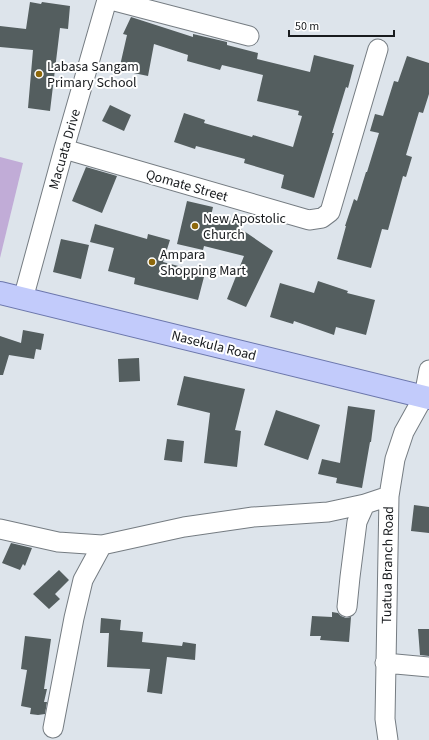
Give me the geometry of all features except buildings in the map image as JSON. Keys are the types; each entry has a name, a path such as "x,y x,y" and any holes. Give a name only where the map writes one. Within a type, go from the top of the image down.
{"main road":[{"name":"Nasekula Road","path":"0,293 426,397"}],"street":[{"name":"Macuata Drive","path":"23,299 64,148 107,0"},
{"path":"111,0 249,36"},
{"name":"Qomate Street","path":"64,148 309,220 322,218 330,212 378,49"},
{"name":"Tuatua Branch Road","path":"388,740 385,719 389,496 395,459 404,432 426,397 429,370"},
{"path":"0,530 58,542 102,545 184,527 253,517 328,512 365,504 389,496"},
{"path":"347,607 357,522 365,504"},
{"path":"53,728 74,618 83,580 102,545"},
{"path":"386,663 429,667"}],"shaded area":[{"path":"0,157 23,163 0,258"}],"place":[{"name":"Labasa Sangam Primary School","path":"39,74"},
{"name":"New Apostolic Church","path":"195,226"},
{"name":"Ampara Shopping Mart","path":"152,262"}]}
